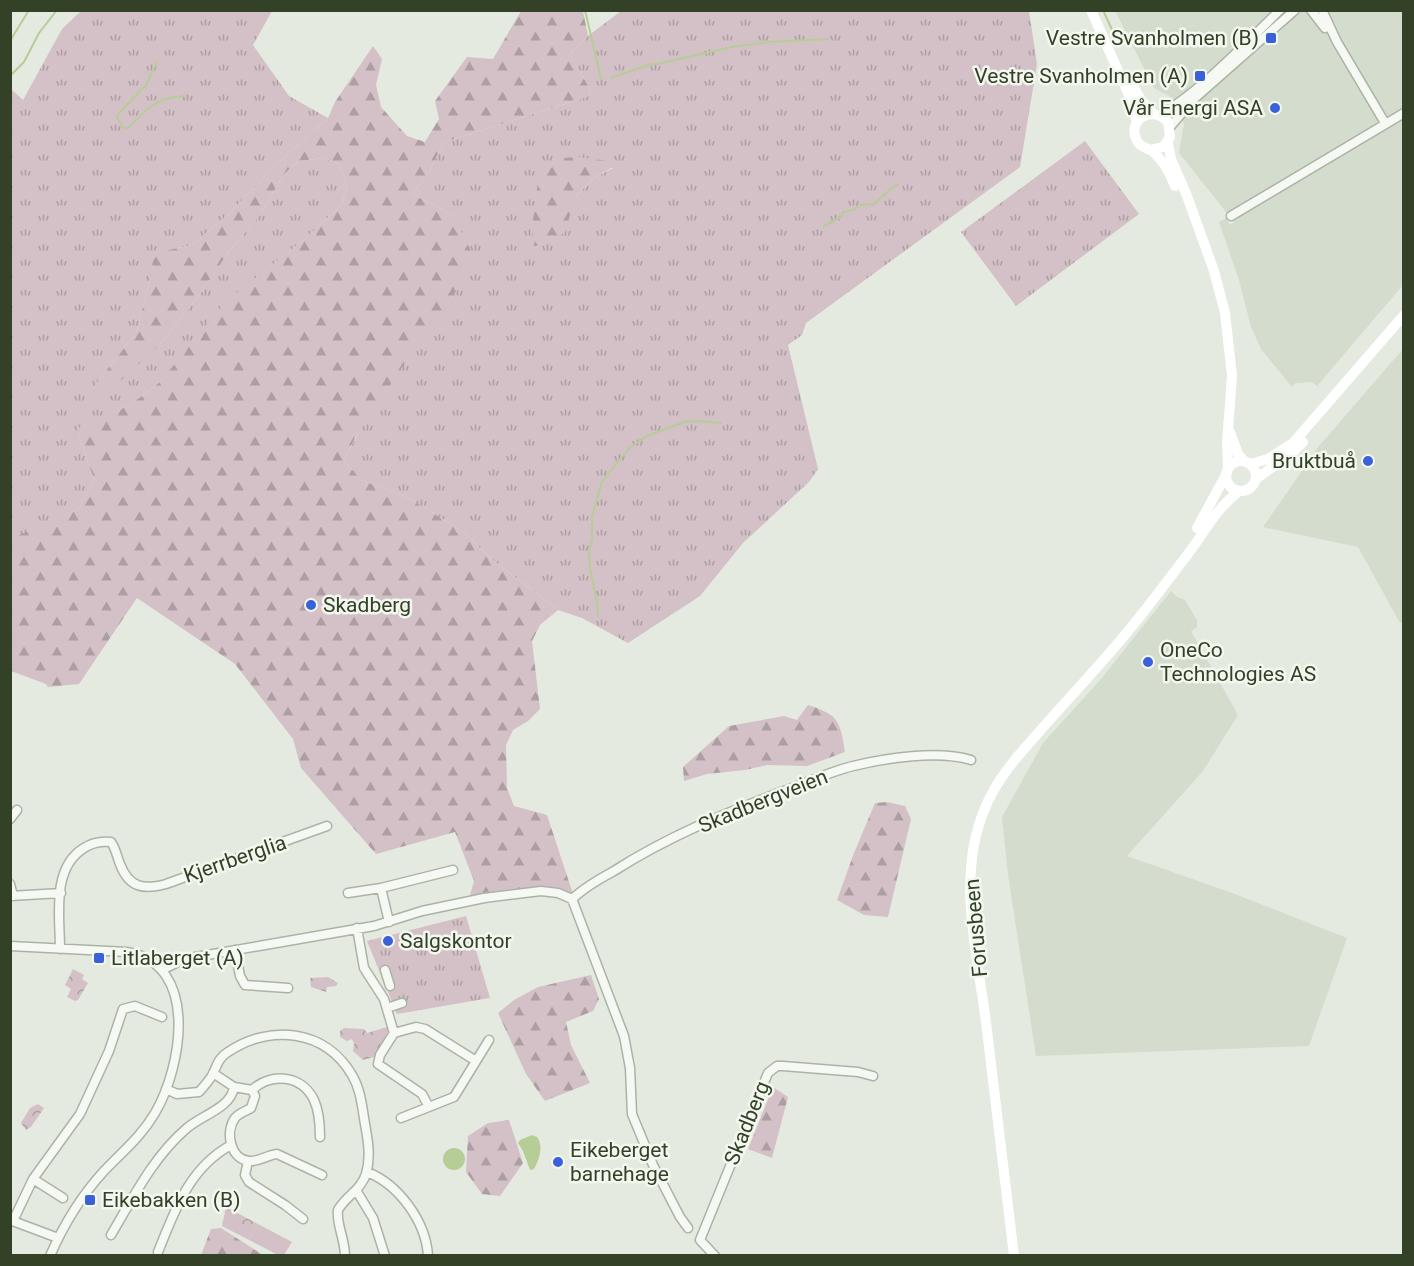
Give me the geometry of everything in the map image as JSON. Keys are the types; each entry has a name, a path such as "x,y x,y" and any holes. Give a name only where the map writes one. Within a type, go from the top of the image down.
{"main road":[{"path":"1092,12 1141,100 1168,122 1170,137 1163,147 1150,150 1137,142 1134,134 1137,123 1132,102 1092,12"},
{"path":"1137,123 1146,115 1156,114"},
{"name":"Forusbeen","path":"1168,142 1171,159 1218,285 1229,333 1232,376 1227,442 1228,470 1181,561"},
{"name":"Forusbeen","path":"1150,150 1166,168 1200,233"},
{"path":"1404,315 1293,443 1268,459 1247,463 1238,461 1228,470 1230,486 1239,491 1249,489 1256,479 1284,460 1404,324"},
{"name":"Forusbeen","path":"1229,429 1236,449 1247,463"},
{"path":"1247,463 1256,473 1256,479"},
{"name":"Forusbeen","path":"1014,1256 986,1021 970,910 971,856 977,832 985,807 1010,766 1138,620 1220,507 1239,491"}],"street":[{"path":"1156,114 1191,92 1280,10"},
{"path":"1170,127 1194,98 1295,10"},
{"path":"1311,10 1337,42"},
{"path":"1322,10 1337,42 1385,123"},
{"path":"1231,216 1404,113"},
{"name":"Skadbergveien","path":"572,898 647,850 678,835 762,799 834,772 852,766 909,758 953,755 971,760"},
{"path":"10,819 17,810"},
{"name":"Kjerrberglia","path":"61,893 68,861 83,848 102,841 113,844 125,874 132,882 149,888 166,884 327,826"},
{"path":"348,893 381,888 453,870"},
{"path":"10,884 12,896 61,893 60,949"},
{"path":"381,888 389,922"},
{"path":"164,972 184,959 389,922 422,911 484,898 541,891 572,898 624,1036 630,1068 632,1114 653,1165 688,1228"},
{"path":"357,928 364,968 380,992 394,1033"},
{"path":"10,946 135,953 149,959 164,972 172,986 178,1016 176,1052 167,1086 144,1130 95,1181 58,1238 50,1256"},
{"path":"235,950 240,976 245,985 288,988"},
{"path":"386,970 390,986"},
{"path":"387,1008 402,1003"},
{"path":"58,1238 12,1220 33,1179 80,1114 109,1051 123,1009 127,1006 135,1006 162,1017"},
{"path":"429,1107 422,1094 378,1064 380,1055 394,1033 420,1027 476,1061"},
{"path":"167,1086 191,1094 199,1092 225,1053 259,1036 296,1035 326,1047 354,1078 360,1095 368,1145 367,1172 356,1190 338,1210 345,1256"},
{"path":"401,1118 454,1097 489,1040"},
{"name":"Skadberg","path":"715,1256 700,1240 765,1078 771,1069 783,1066 858,1072 873,1076"},
{"path":"213,1073 234,1087 252,1090"},
{"path":"252,1090 259,1084 274,1079 289,1079 297,1082 315,1101 320,1137"},
{"path":"111,1236 136,1191 154,1165 179,1135 193,1123 228,1102 233,1095 234,1087"},
{"path":"252,1090 255,1098 254,1104 233,1121 230,1133 231,1145 238,1156 248,1161 255,1161 277,1154 321,1175"},
{"path":"158,1252 188,1184 212,1158 231,1145"},
{"path":"248,1161 245,1175 249,1182 280,1201 303,1219"},
{"path":"367,1172 389,1183 400,1194 423,1233 428,1256"},
{"path":"33,1179 63,1198"},
{"path":"356,1190 373,1218 385,1256"}],"shaded area":[{"path":"1115,11 1403,11 1403,285 1317,386 1312,382 1296,383 1292,387 1261,349 1251,327 1239,280 1219,222 1226,218 1230,225 1234,222 1179,153 1184,124 1169,96 1154,88"},
{"path":"1403,349 1404,621 1400,623 1358,547 1263,527 1319,446"},
{"path":"1171,591 1177,597 1185,600 1197,620 1197,627 1191,631 1238,715 1203,771 1127,856 1235,894 1347,938 1309,1046 1036,1056 1008,875 1002,817 1043,743 1101,679"},
{"path":"532,1135 537,1137 540,1149 536,1165 530,1170 518,1143"},
{"path":"454,1148 464,1155 465,1159 458,1169 454,1170 444,1163 443,1159 450,1149"}],"green space":[{"path":"81,11 272,11 253,45 289,96 328,118 275,166 228,215 192,245 155,253 136,333 95,385 160,344 200,294 230,250 260,215 284,174 299,161 324,158 339,164 347,185 342,204 305,239 267,269 193,343 160,382 130,405 79,428 78,434 94,479 79,509 11,540 10,140 23,100 62,29"},
{"path":"521,11 583,11 588,36 570,54 591,91 587,97 444,142 427,175 412,194 453,215 471,251 460,286 355,438 344,460 361,480 409,498 465,533 490,558 558,610 540,625 532,641 540,709 528,721 513,730 506,745 507,788 514,806 547,815 573,894 469,899 474,881 455,832 376,854 301,768 293,739 235,664 137,598 79,684 48,687 46,684 11,671 10,539 79,509 94,479 78,428 130,405 160,382 226,301 305,239 342,204 347,185 339,164 324,158 299,161 284,174 260,215 230,250 200,294 160,344 119,382 95,394 92,390 95,385 136,333 150,281 154,253 192,245 228,215 275,166 328,118 335,102 373,46 382,59 376,85 381,107 407,136 425,142 439,119 435,101 467,57 493,59"},
{"path":"621,11 1029,11 1037,64 1020,167 806,323 802,335 788,345 818,469 809,482 743,543 700,596 628,643 582,618 558,610 490,558 465,533 409,498 361,480 344,460 384,392 460,286 453,215 412,194 427,175 444,142 587,97 591,91 570,54 588,36","holes":["578,157 613,168 594,178 574,198"]},
{"path":"11,89 23,100 11,140"},
{"path":"1085,141 1139,214 1016,306 961,232"},
{"path":"578,157 608,161 613,167 594,178 574,198 566,231 549,244 534,246 532,228 538,181 561,158"},
{"path":"808,705 826,712 836,721 845,752 807,766 767,765 707,774 684,781 683,767 729,726 784,716 797,720"},
{"path":"887,802 905,806 911,819 888,917 864,915 837,900 875,803"},
{"path":"466,916 490,998 397,1014 367,941"},
{"path":"73,969 84,975 82,979 88,983 78,1000 75,1001 67,997 71,989 65,985"},
{"path":"591,975 599,999 593,1011 566,1022 571,1045 590,1083 545,1101 526,1074 498,1013 514,1000 538,987"},
{"path":"328,977 338,983 336,986 327,987 326,992 311,987 310,978"},
{"path":"387,1027 388,1031 377,1054 363,1060 353,1051 352,1039 347,1041 340,1037 340,1031 344,1028 364,1029 367,1033"},
{"path":"773,1087 788,1097 772,1158 748,1149"},
{"path":"38,1104 44,1108 31,1127 26,1130 21,1123 30,1108"},
{"path":"509,1120 523,1163 500,1196 482,1194 466,1172 468,1136 488,1123"},
{"path":"226,1207 258,1224 249,1240 222,1226"},
{"path":"258,1224 292,1242 284,1255 278,1255 249,1240"},
{"path":"221,1228 263,1255 201,1255 211,1229"}],"waterway":[{"path":"10,41 29,10"},
{"path":"10,76 24,62 39,33 57,10"},
{"path":"585,10 601,79"},
{"path":"1103,10 1113,32"},
{"path":"611,78 651,64 732,47 770,42 828,39"},
{"path":"157,62 146,85 118,114 117,118 124,128 128,128 156,103 184,96"},
{"path":"824,226 841,217 843,212 854,210 860,205 874,204 898,185"},
{"path":"598,616 589,552 592,539 592,517 602,482 630,447 647,436 684,422 721,423"}],"place":[{"name":"Vestre Svanholmen (B)","path":"1271,38"},
{"name":"Vestre Svanholmen (A)","path":"1200,76"},
{"name":"Vår Energi ASA","path":"1275,108"},
{"name":"Bruktbuå","path":"1368,461"},
{"name":"Skadberg","path":"311,605"},
{"name":"OneCo Technologies AS","path":"1148,662"},
{"name":"Salgskontor","path":"388,941"},
{"name":"Litlaberget (A)","path":"99,958"},
{"name":"Eikeberget barnehage","path":"558,1162"},
{"name":"Eikebakken (B)","path":"90,1200"}]}
